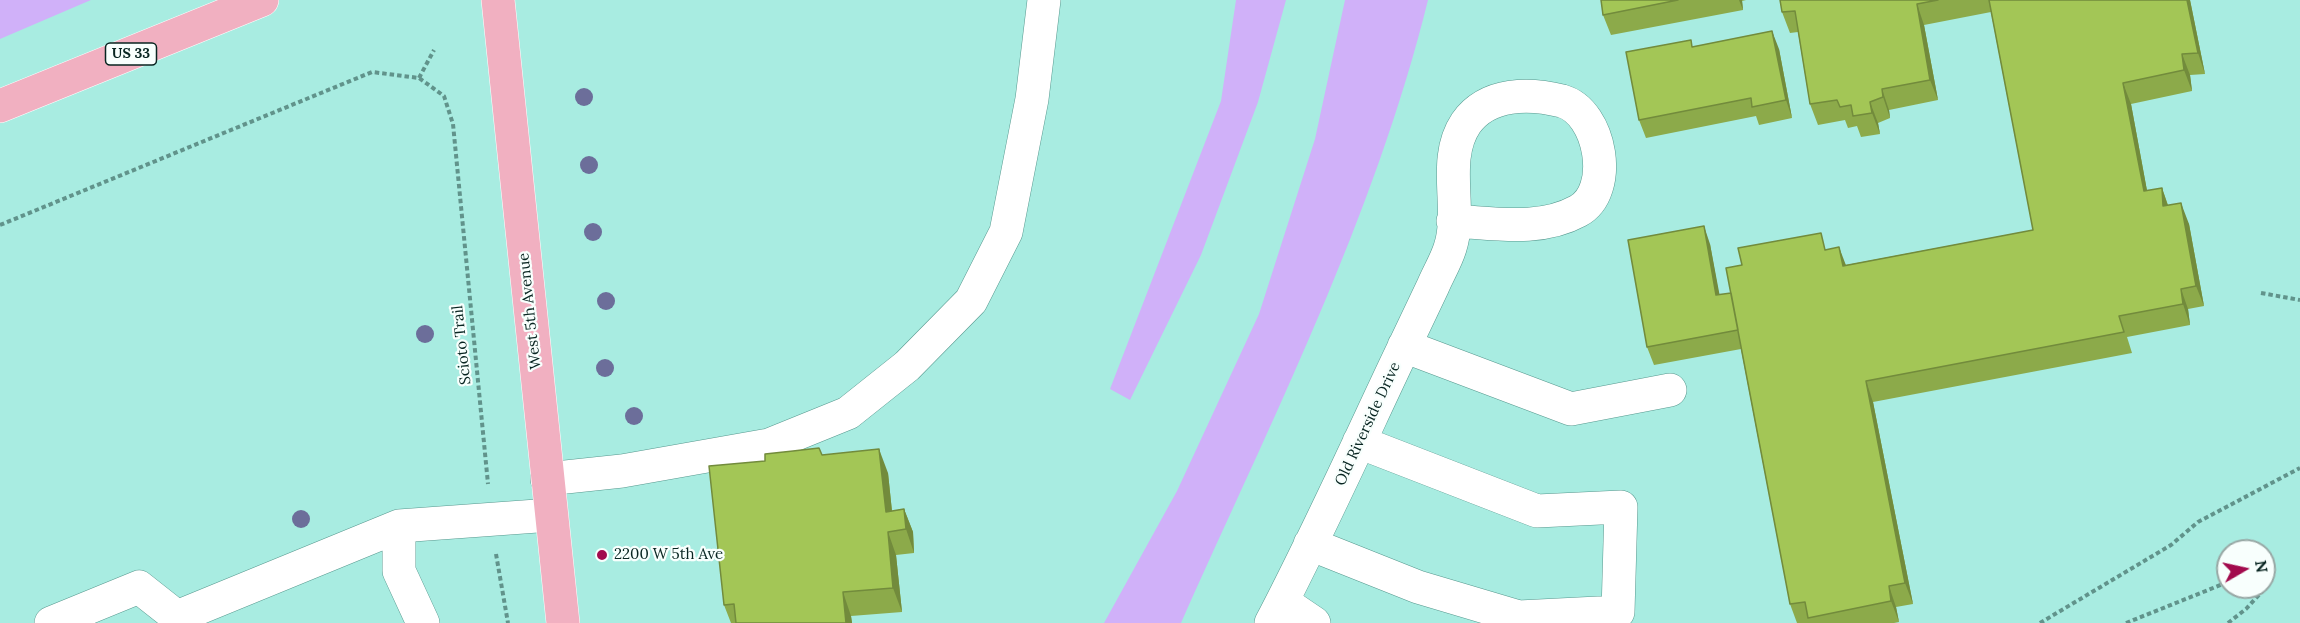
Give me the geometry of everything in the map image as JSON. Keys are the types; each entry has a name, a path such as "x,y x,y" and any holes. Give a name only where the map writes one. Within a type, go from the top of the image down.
{"main road":[{"name":"US 33","path":"0,106 262,0"},
{"name":"West 5th Avenue","path":"498,0 563,623"}],"street":[{"path":"547,479 622,471 769,445 848,413 907,366 970,301 1006,232 1032,99 1044,0"},
{"name":"Old Riverside Drive","path":"1277,612 1451,248 1455,147 1467,123 1486,105 1514,96 1544,97 1567,103 1583,115 1594,133 1599,156 1599,184 1581,210 1557,221 1519,225 1453,221"},
{"path":"1404,346 1571,409 1670,390"},
{"path":"1310,544 1418,586 1519,617 1618,612 1621,507 1537,511 1359,442"},
{"path":"51,623 139,587 177,616 399,526 550,515"},
{"path":"399,526 399,571 423,623"},
{"path":"1277,612 1314,623"}],"path":[{"path":"419,78 434,50"},
{"name":"Scioto Trail","path":"0,225 372,72 419,78 444,96 453,124 492,519 508,623"},
{"path":"2261,293 2300,300"},
{"path":"2040,623 2171,544 2198,522 2300,468"},
{"path":"2126,623 2216,587"},
{"path":"2228,623 2256,599"}],"shaded area":[{"path":"0,0 91,0 0,39"},
{"path":"1236,0 1286,0 1258,102 1201,255 1130,400 1110,389 1221,101"},
{"path":"1345,0 1428,0 1406,81 1350,239 1285,394 1181,623 1104,623 1177,491 1259,314 1315,139"}],"building":[{"path":"1601,0 1678,0 1603,15"},
{"path":"1780,0 1938,0 1917,4 1930,80 1882,89 1883,97 1870,102 1872,113 1853,116 1851,105 1840,107 1837,100 1810,104 1795,11 1782,12"},
{"path":"1989,0 2187,0 2198,53 2182,54 2184,70 2123,83 2144,191 2162,188 2163,206 2181,203 2196,286 2181,289 2183,304 2119,316 2124,332 1866,381 1905,583 1889,586 1891,601 1808,618 1805,602 1790,604 1726,268 1742,265 1738,248 1821,233 1825,250 1839,247 1843,266 2033,230"},
{"path":"1772,31 1786,100 1752,107 1751,98 1639,120 1626,52 1691,40 1692,47"},
{"path":"1704,226 1716,295 1731,293 1738,330 1647,347 1628,240"},
{"path":"819,448 822,455 879,449 886,512 904,509 906,529 888,532 893,588 843,592 846,623 736,623 734,604 724,605 709,466 765,461 765,454"}],"place":[{"name":"2200 W 5th Ave","path":"602,555"}]}
